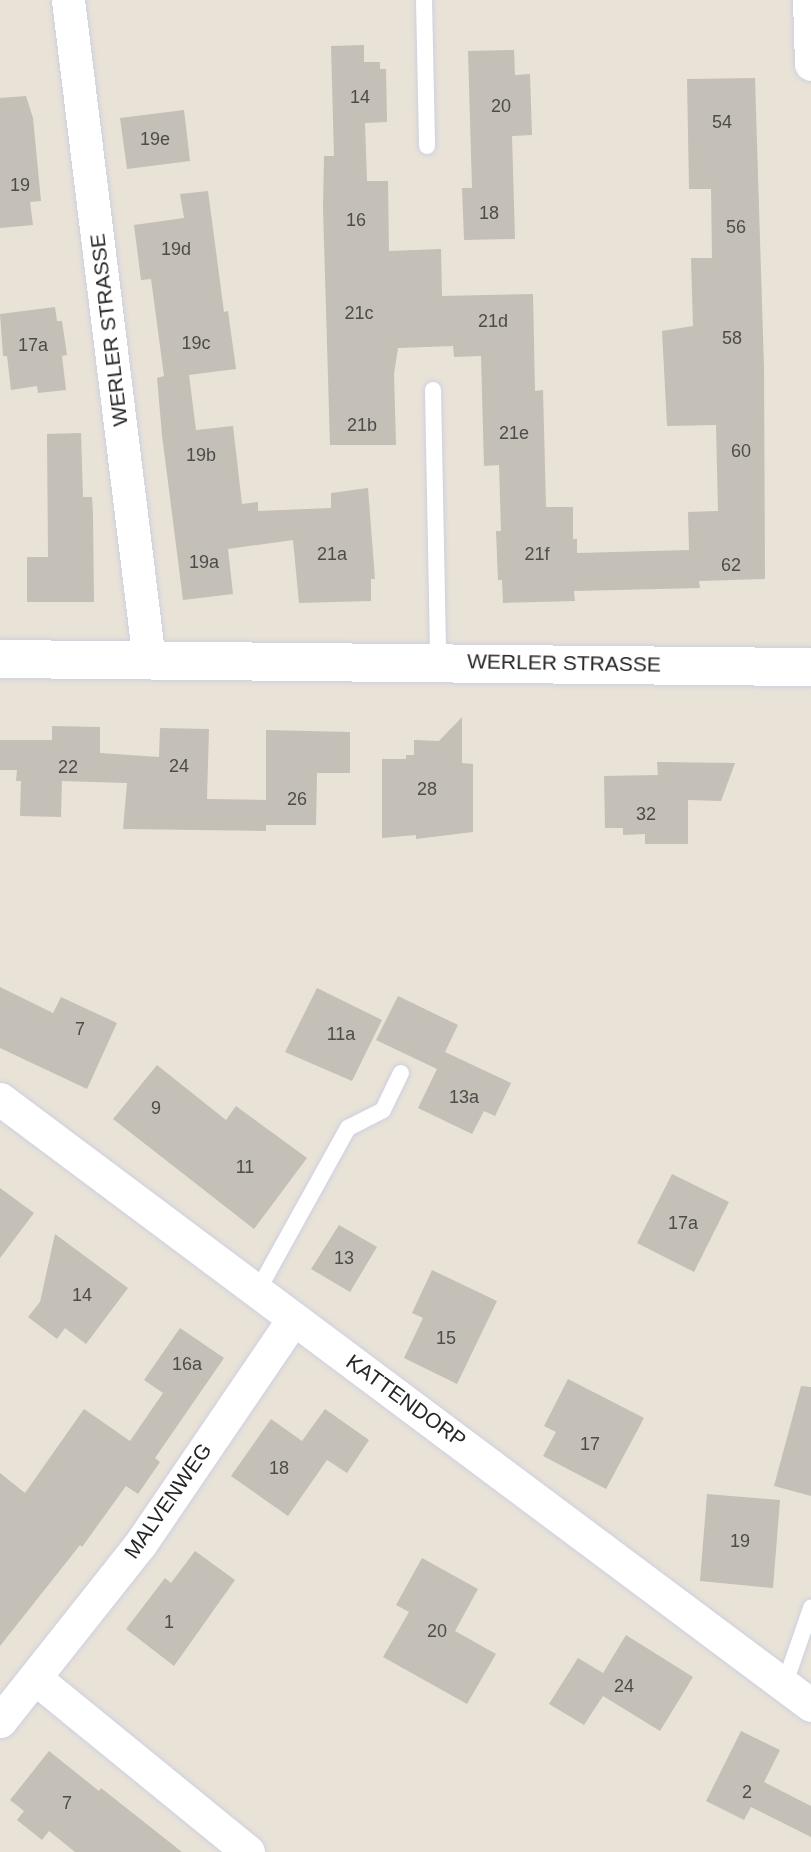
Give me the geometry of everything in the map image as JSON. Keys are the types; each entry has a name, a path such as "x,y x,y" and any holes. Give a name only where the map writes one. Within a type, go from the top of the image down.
{"main road":[{"name":"WERLER STRASSE","path":"0,659 438,661 811,667"}],"street":[{"name":"WERLER STRASSE","path":"68,0 149,661"},
{"path":"809,0 811,64"},
{"name":"KATTENDORP","path":"0,1099 811,1705"},
{"name":"MALVENWEG","path":"0,1721 141,1543 293,1319"},
{"path":"35,1678 248,1852"}],"lane":[{"path":"424,0 427,146"},
{"path":"433,390 438,661"},
{"path":"257,1292 348,1128 383,1111 401,1073"},
{"path":"784,1686 811,1608"}],"building":[{"path":"364,45 364,62 380,62 380,69 386,69 387,122 365,123 367,181 388,181 389,251 441,249 442,296 533,294 535,391 543,390 546,507 573,507 573,539 577,539 577,553 689,550 688,512 718,511 716,425 667,426 662,331 693,326 691,258 712,258 711,189 689,189 687,79 755,78 764,368 765,579 699,581 700,588 574,591 575,601 503,603 502,580 498,580 496,531 501,531 499,465 484,466 481,356 454,357 453,346 398,348 394,374 396,445 330,445 323,208 324,156 334,156 331,46"},
{"path":"514,50 515,75 530,74 532,135 512,136 515,239 464,240 462,188 472,188 468,51"},
{"path":"26,96 33,118 41,201 30,202 33,225 0,228 0,98"},
{"path":"184,110 190,161 127,169 120,118"},
{"path":"208,191 224,312 228,311 236,369 189,375 196,430 233,426 242,504 258,502 258,511 331,508 331,493 368,488 375,579 371,579 371,601 299,603 293,540 228,549 233,594 183,600 157,378 164,376 151,279 141,280 134,225 184,218 180,194"},
{"path":"55,307 57,321 62,321 67,355 62,356 66,390 38,393 37,386 11,390 7,356 3,356 0,314"},
{"path":"81,433 83,497 92,497 94,602 27,602 27,557 48,557 47,434"},
{"path":"462,717 462,763 473,764 473,832 416,839 416,835 382,838 382,759 406,759 406,755 414,755 414,740 439,741"},
{"path":"52,726 100,727 100,753 159,757 160,728 209,729 207,799 266,800 266,730 350,732 350,773 317,773 316,825 266,825 266,831 123,829 127,783 62,781 61,817 20,816 21,781 16,781 17,770 0,770 0,740 52,740"},
{"path":"657,762 735,763 721,801 688,800 688,844 645,844 645,834 623,835 623,828 605,828 604,776 658,775"},
{"path":"0,987 53,1013 61,997 117,1023 87,1089 0,1048"},
{"path":"317,988 382,1020 352,1081 285,1052"},
{"path":"398,996 458,1025 445,1052 511,1083 495,1116 484,1111 472,1134 418,1108 437,1069 376,1040"},
{"path":"157,1065 226,1120 236,1106 307,1158 254,1229 113,1119"},
{"path":"672,1174 729,1202 694,1272 637,1243"},
{"path":"0,1188 34,1213 0,1258"},
{"path":"339,1225 377,1247 350,1292 311,1269"},
{"path":"55,1234 128,1288 86,1344 65,1328 57,1339 28,1317 40,1302"},
{"path":"432,1270 497,1301 457,1384 404,1358 423,1318 412,1313"},
{"path":"180,1328 224,1358 155,1458 160,1462 138,1494 126,1486 82,1547 80,1545 0,1646 0,1473 25,1493 84,1409 130,1441 163,1393 144,1380"},
{"path":"568,1379 644,1418 606,1489 543,1456 556,1432 544,1426"},
{"path":"801,1386 811,1387 811,1496 774,1486"},
{"path":"325,1409 369,1440 347,1473 327,1460 288,1516 231,1476 271,1419 302,1441"},
{"path":"707,1494 780,1500 773,1588 700,1581"},
{"path":"195,1551 235,1580 174,1666 126,1629 165,1578 171,1583"},
{"path":"422,1558 478,1589 455,1631 496,1654 467,1704 383,1657 409,1612 396,1605"},
{"path":"626,1635 693,1677 660,1731 603,1696 584,1725 549,1704 578,1658 603,1673"},
{"path":"741,1731 780,1750 764,1782 811,1806 811,1837 751,1807 744,1820 706,1801"},
{"path":"49,1751 182,1852 75,1852 49,1831 42,1840 17,1820 24,1811 10,1800"}]}
